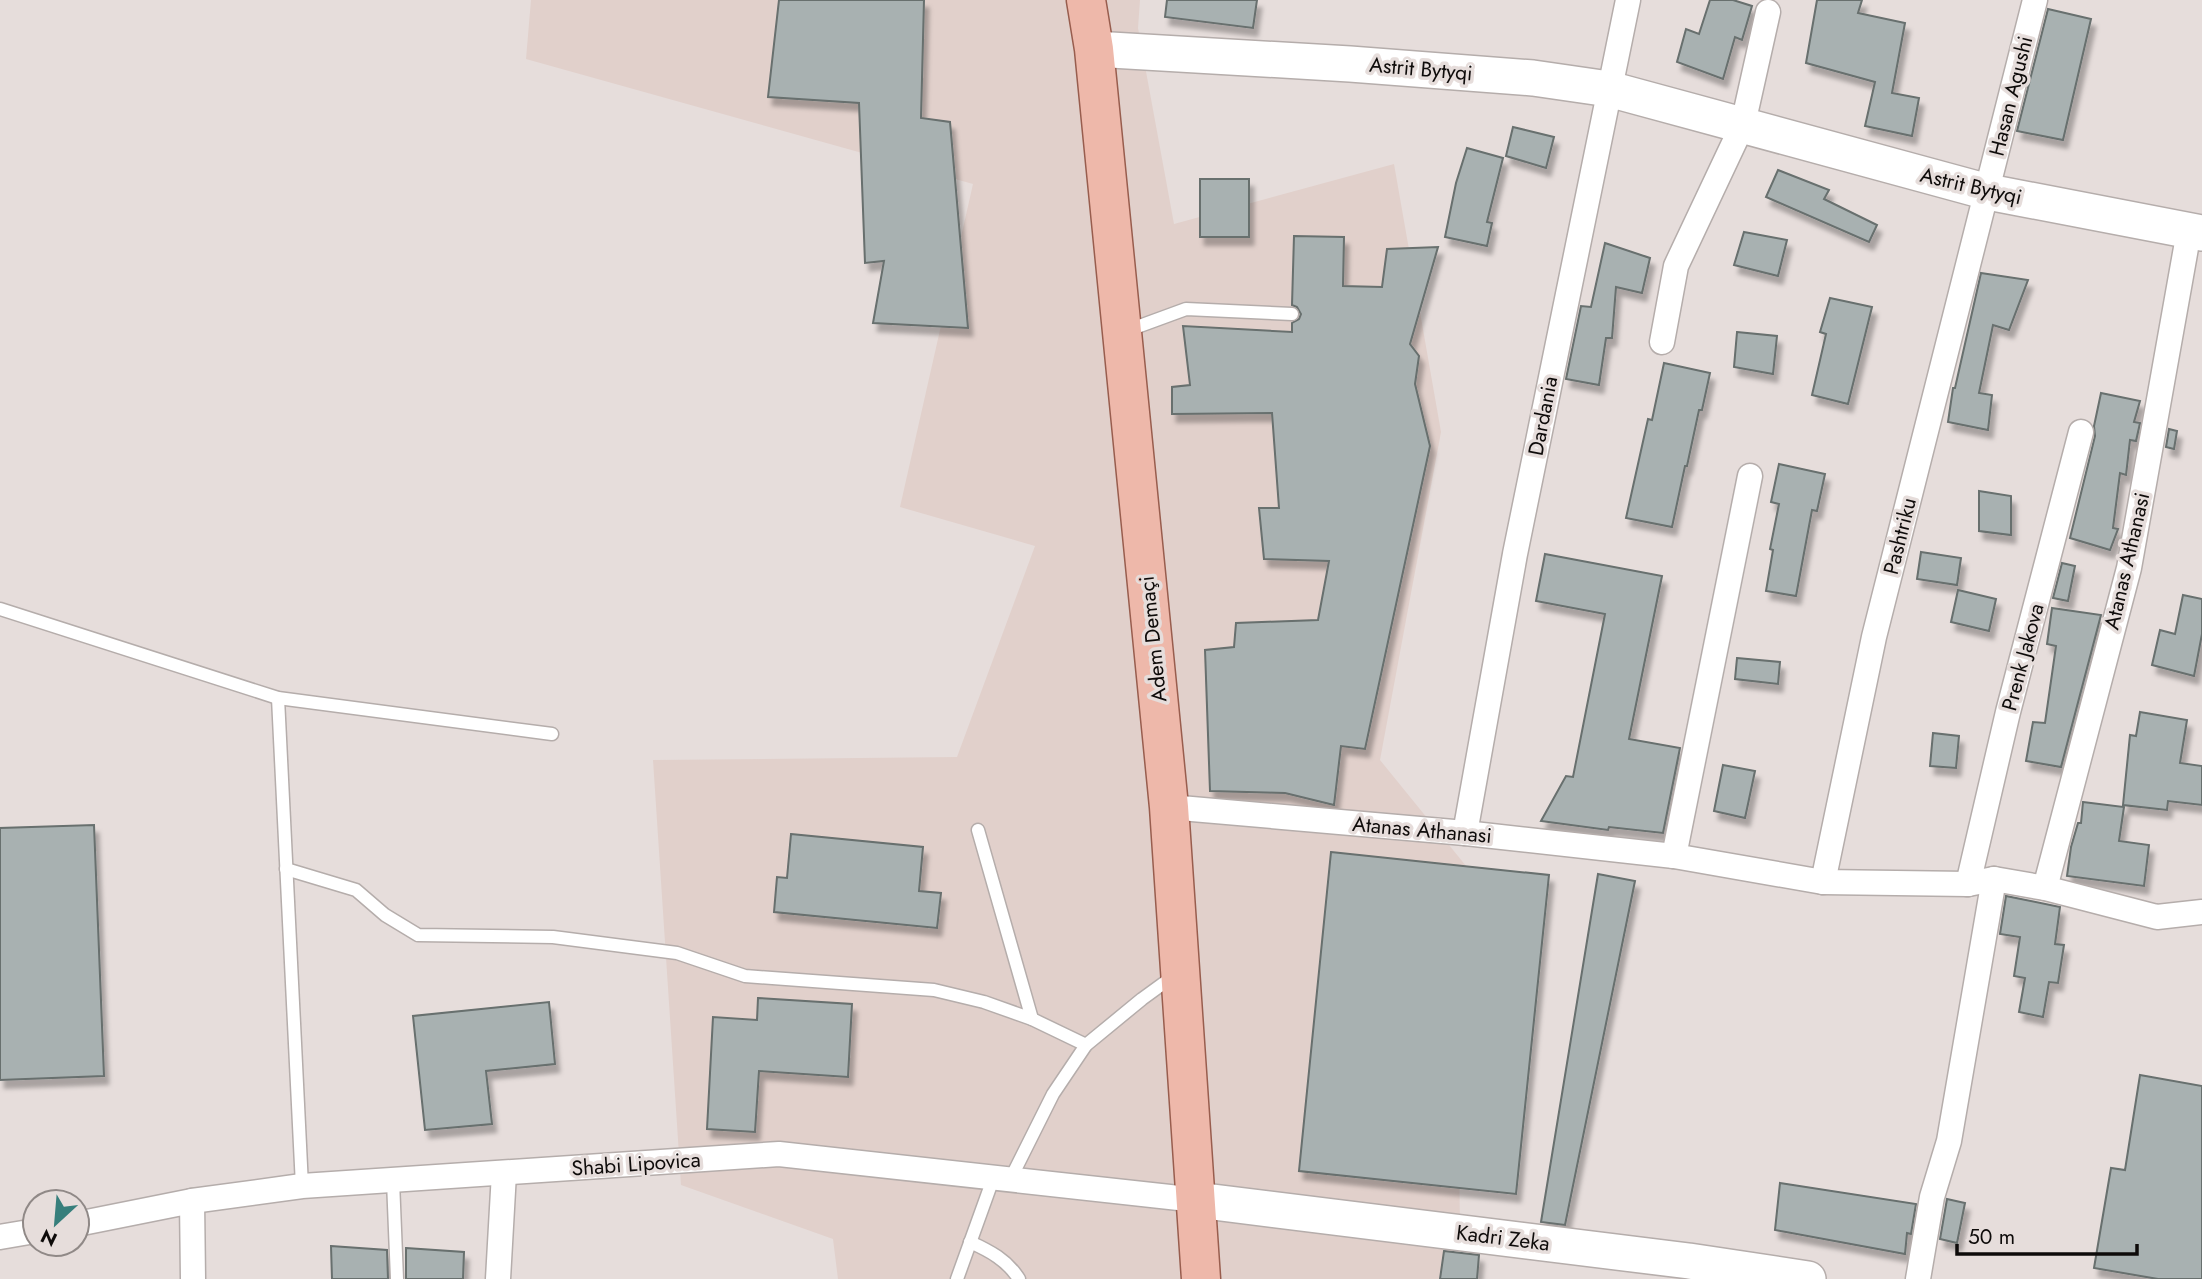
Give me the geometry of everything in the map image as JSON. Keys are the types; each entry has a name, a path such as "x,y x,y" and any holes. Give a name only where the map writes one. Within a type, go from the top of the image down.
{"main road":[{"name":"Adem Demaçi","path":"1086,0 1094,49 1169,807 1201,1279"}],"street":[{"name":"Dardania","path":"1465,833 1515,554 1628,0"},
{"name":"Hasan Agushi","path":"1988,192 2035,0"},
{"path":"1661,342 1676,266 1744,124 1768,12"},
{"name":"Astrit Bytyqi","path":"1094,49 1533,78 1608,89 1988,192 2196,232"},
{"name":"Pashtriku","path":"1823,882 1874,637 1988,192"},
{"name":"Atanas Athanasi","path":"2045,888 2129,568 2196,232"},
{"name":"Prenk Jakova","path":"1968,884 2008,712 2081,432"},
{"path":"1674,856 1750,476"},
{"name":"Atanas Athanasi","path":"1169,807 1465,833 1674,856 1823,882 1968,884 1994,879 2045,888 2157,917 2202,912"},
{"path":"1918,1279 1932,1197 1949,1141 1994,879"},
{"name":"Shabi Lipovica","path":"91,1221 192,1201 302,1186 779,1154 1197,1200"},
{"path":"498,1279 504,1173"},
{"name":"Kadri Zeka","path":"1197,1200 1689,1270 1808,1279"},
{"path":"192,1201 193,1279"},
{"path":"0,1237 21,1233"}],"lane":[{"path":"1122,332 1186,309 1292,314"},
{"path":"0,609 278,698 552,734"},
{"path":"278,698 302,1186"},
{"path":"978,830 1032,1019"},
{"path":"286,869 356,890 386,915 418,936 553,937 677,953 745,976 934,990 984,1002 1032,1019 1086,1045"},
{"path":"957,1279 970,1242 1002,1180 1053,1094 1086,1045 1142,999 1181,972"},
{"path":"393,1181 397,1279"},
{"path":"970,1242 993,1253 1011,1266 1019,1279"}],"shaded area":[{"path":"531,0 1140,0 1138,28 1174,224 1394,164 1441,432 1380,760 1475,877 1457,1054 1461,1279 838,1279 833,1239 681,1185 653,760 957,757 1035,546 900,507 973,184 526,59"}],"building":[{"path":"779,0 924,0 921,118 950,122 968,328 873,323 884,261 865,263 859,103 768,97"},
{"path":"1167,0 1257,0 1253,28 1165,17"},
{"path":"1710,0 1733,0 1752,6 1742,40 1735,37 1723,79 1677,62 1686,29 1699,34"},
{"path":"1817,0 1862,0 1858,13 1905,23 1892,93 1919,98 1912,136 1865,126 1875,82 1806,63"},
{"path":"2048,9 2091,19 2063,140 2017,131"},
{"path":"1513,127 1554,137 1546,168 1506,156"},
{"path":"1467,148 1503,158 1487,222 1492,223 1487,246 1445,237 1456,183"},
{"path":"1778,170 1829,190 1824,199 1877,225 1869,242 1766,197"},
{"path":"1200,179 1249,179 1249,237 1200,237"},
{"path":"1744,232 1787,240 1778,276 1734,265"},
{"path":"1294,236 1344,237 1343,286 1382,287 1387,249 1438,247 1410,344 1419,356 1415,384 1430,446 1365,749 1341,746 1334,805 1285,793 1210,791 1205,650 1234,647 1236,623 1318,620 1329,561 1264,559 1259,508 1279,508 1272,413 1172,414 1172,387 1190,385 1183,326 1292,332 1292,323 1299,319 1301,314 1297,307 1292,305"},
{"path":"1605,243 1650,258 1642,293 1616,287 1612,338 1606,338 1599,385 1566,379 1581,306 1591,307"},
{"path":"1981,273 2028,280 2009,330 1993,325 1979,393 1992,395 1988,430 1948,422 1953,388"},
{"path":"1830,298 1872,307 1848,404 1812,395 1826,334 1820,332"},
{"path":"1737,332 1777,336 1773,374 1734,367"},
{"path":"1664,363 1710,373 1672,527 1626,518 1648,419 1652,420"},
{"path":"2101,393 2140,401 2134,422 2140,423 2136,441 2130,440 2126,475 2120,473 2113,528 2118,529 2110,550 2070,538 2095,436 2094,426"},
{"path":"2169,429 2177,431 2174,449 2166,447"},
{"path":"1779,464 1825,474 1817,511 1812,510 1796,596 1766,591 1773,550 1770,549 1779,504 1771,502"},
{"path":"1979,491 2011,496 2011,535 1979,531"},
{"path":"1921,552 1961,558 1957,585 1917,579"},
{"path":"1545,554 1662,576 1629,739 1680,748 1663,833 1609,827 1608,830 1541,821 1566,776 1573,777 1605,614 1536,601"},
{"path":"2062,563 2075,566 2068,601 2053,598"},
{"path":"1958,590 1996,599 1989,631 1951,622"},
{"path":"2183,595 2202,599 2202,634 2194,676 2152,665 2160,630 2175,634"},
{"path":"2052,608 2101,615 2061,767 2026,761 2033,722 2045,723 2056,646 2047,644"},
{"path":"1737,658 1780,662 1778,684 1735,679"},
{"path":"2140,712 2187,720 2180,763 2202,766 2202,805 2168,801 2167,810 2123,805 2130,735 2136,736"},
{"path":"1933,733 1959,736 1956,768 1930,766"},
{"path":"1723,765 1755,771 1745,818 1714,811"},
{"path":"2083,802 2124,807 2119,841 2149,845 2144,886 2067,876 2071,847 2078,823 2081,823"},
{"path":"94,825 104,1076 0,1080 0,828"},
{"path":"791,834 923,847 919,891 941,893 937,928 774,912 777,877 787,878"},
{"path":"1331,852 1549,875 1516,1194 1299,1171"},
{"path":"1598,874 1635,881 1565,1225 1541,1222"},
{"path":"2006,896 2060,907 2055,944 2064,945 2058,983 2049,982 2043,1017 2019,1012 2025,978 2014,976 2020,937 2000,934"},
{"path":"758,998 852,1004 848,1077 759,1071 755,1132 707,1129 713,1017 757,1020"},
{"path":"549,1002 555,1064 486,1071 492,1124 425,1130 413,1016"},
{"path":"2140,1075 2202,1086 2202,1279 2158,1279 2094,1268 2111,1168 2125,1170"},
{"path":"1780,1183 1916,1204 1911,1234 1907,1233 1905,1254 1775,1230"},
{"path":"1947,1199 1965,1203 1957,1243 1940,1239"},
{"path":"331,1246 387,1250 388,1279 332,1279"},
{"path":"406,1248 464,1252 463,1279 406,1279"},
{"path":"1444,1251 1479,1255 1477,1279 1440,1279"}]}
